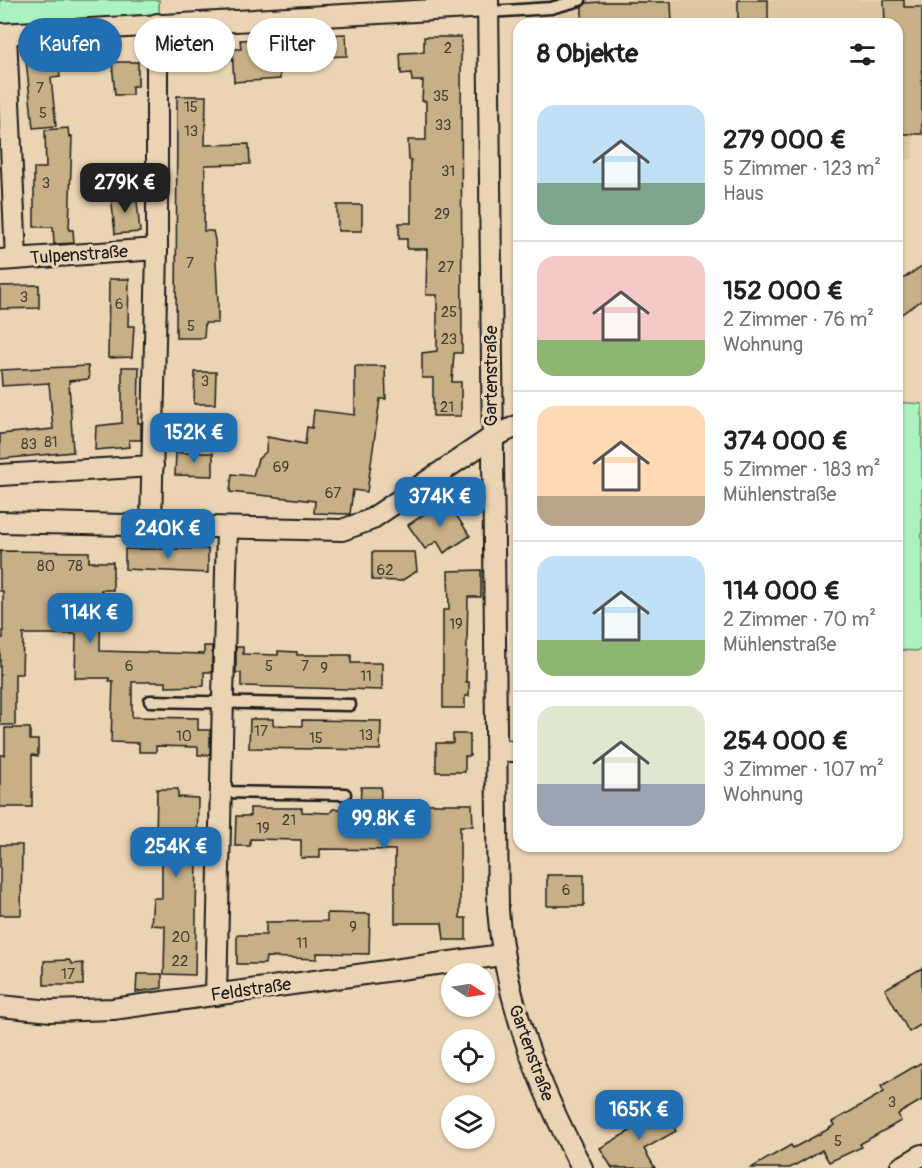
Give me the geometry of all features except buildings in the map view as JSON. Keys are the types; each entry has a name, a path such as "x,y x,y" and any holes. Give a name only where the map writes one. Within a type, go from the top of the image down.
{"street":[{"path":"235,20 488,6"},
{"name":"Gartenstraße","path":"488,6 491,438 498,910 501,955 516,1013 544,1092 582,1168"},
{"path":"8,259 3,34 134,25"},
{"path":"151,527 157,249 157,72"},
{"name":"Tulpenstraße","path":"8,259 157,249"},
{"path":"0,522 227,529 353,528 370,520 491,438 513,428"},
{"path":"0,475 153,466"},
{"path":"216,995 227,529"},
{"path":"497,751 513,751"},
{"name":"Feldstraße","path":"0,1006 51,1011 95,1011 501,955"},
{"path":"900,1168 922,1155"}],"lane":[{"path":"488,6 551,8 580,0"},
{"path":"150,701 350,705"},
{"path":"220,792 345,794"}],"shaded area":[{"path":"509,0 922,0 922,135 913,135 913,159 903,159 903,18 559,18 558,1"}],"green space":[{"path":"0,0 159,0 159,14 88,18 18,18 18,22 0,23"},
{"path":"903,402 922,404 922,648 918,651 903,650"}]}
